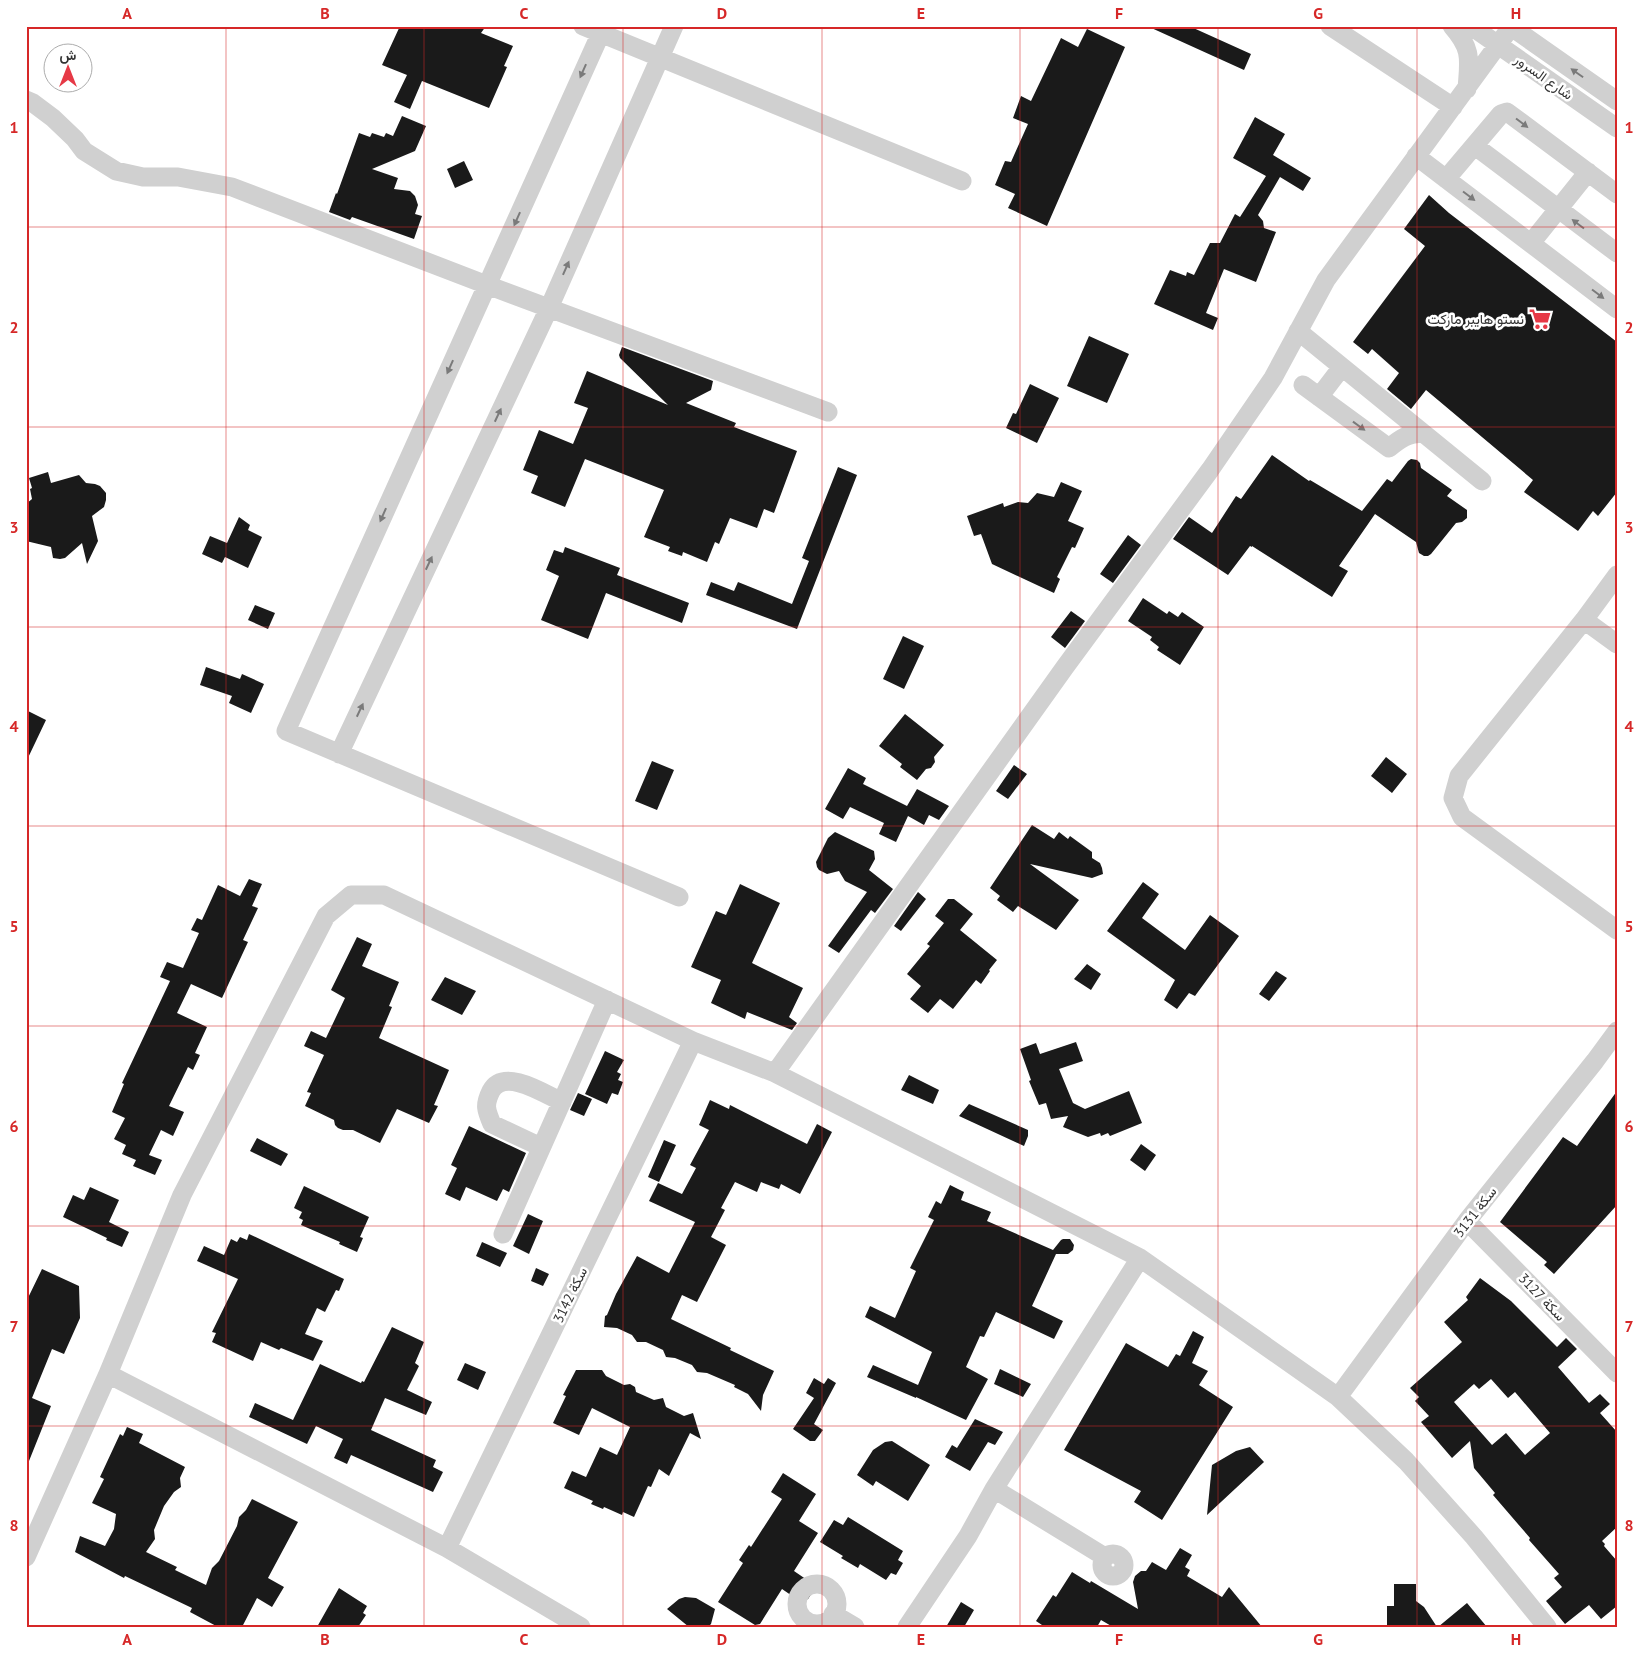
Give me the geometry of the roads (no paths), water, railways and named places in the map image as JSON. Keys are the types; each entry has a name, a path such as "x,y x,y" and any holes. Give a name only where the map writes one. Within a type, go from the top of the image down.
{"street":[{"path":"339,754 549,308 674,26"},
{"path":"1330,26 1453,107"},
{"path":"1452,26 1463,39 1469,59 1467,89"},
{"name":"شارع السرور","path":"1471,26 1612,124"},
{"path":"775,1072 1059,675 1210,470 1273,378 1326,280 1467,89 1510,27"},
{"name":"شارع السرور","path":"1510,27 1617,101"},
{"path":"679,897 286,731 487,285 595,29 962,181"},
{"path":"26,100 53,118 75,139 84,151 116,172 143,177 178,177 232,186 487,285 828,412"},
{"path":"1446,179 1501,114 1507,112 1617,194"},
{"path":"1612,124 1617,140"},
{"path":"1475,146 1617,253"},
{"path":"1416,156 1617,309"},
{"path":"1531,244 1588,172"},
{"path":"1298,331 1482,481"},
{"path":"1320,397 1342,367"},
{"path":"1303,385 1389,448 1400,438 1411,434 1423,433"},
{"path":"1617,575 1584,620 1459,776 1453,798 1462,817 1617,930"},
{"path":"1584,620 1617,644"},
{"path":"26,1557 108,1374 182,1195 326,916 351,894 384,894 693,1041 775,1072 1140,1258 1338,1397 1406,1461 1474,1537 1548,1627"},
{"path":"502,1234 607,1000"},
{"name":"سكة 3131","path":"1338,1397 1467,1221 1617,1031"},
{"name":"سكة 3142","path":"447,1548 693,1041"},
{"path":"541,1147 492,1124 487,1114 485,1103 493,1088 503,1082 516,1081 562,1102"},
{"name":"سكة 3127","path":"1467,1221 1613,1362"},
{"path":"907,1627 968,1536 994,1489 1140,1258"},
{"path":"108,1374 447,1548 581,1627"},
{"path":"994,1489 1105,1557"},
{"path":"833,1614 855,1627"}],"place":[{"name":"نستو هايبر ماركت","path":"1540,319"}]}
